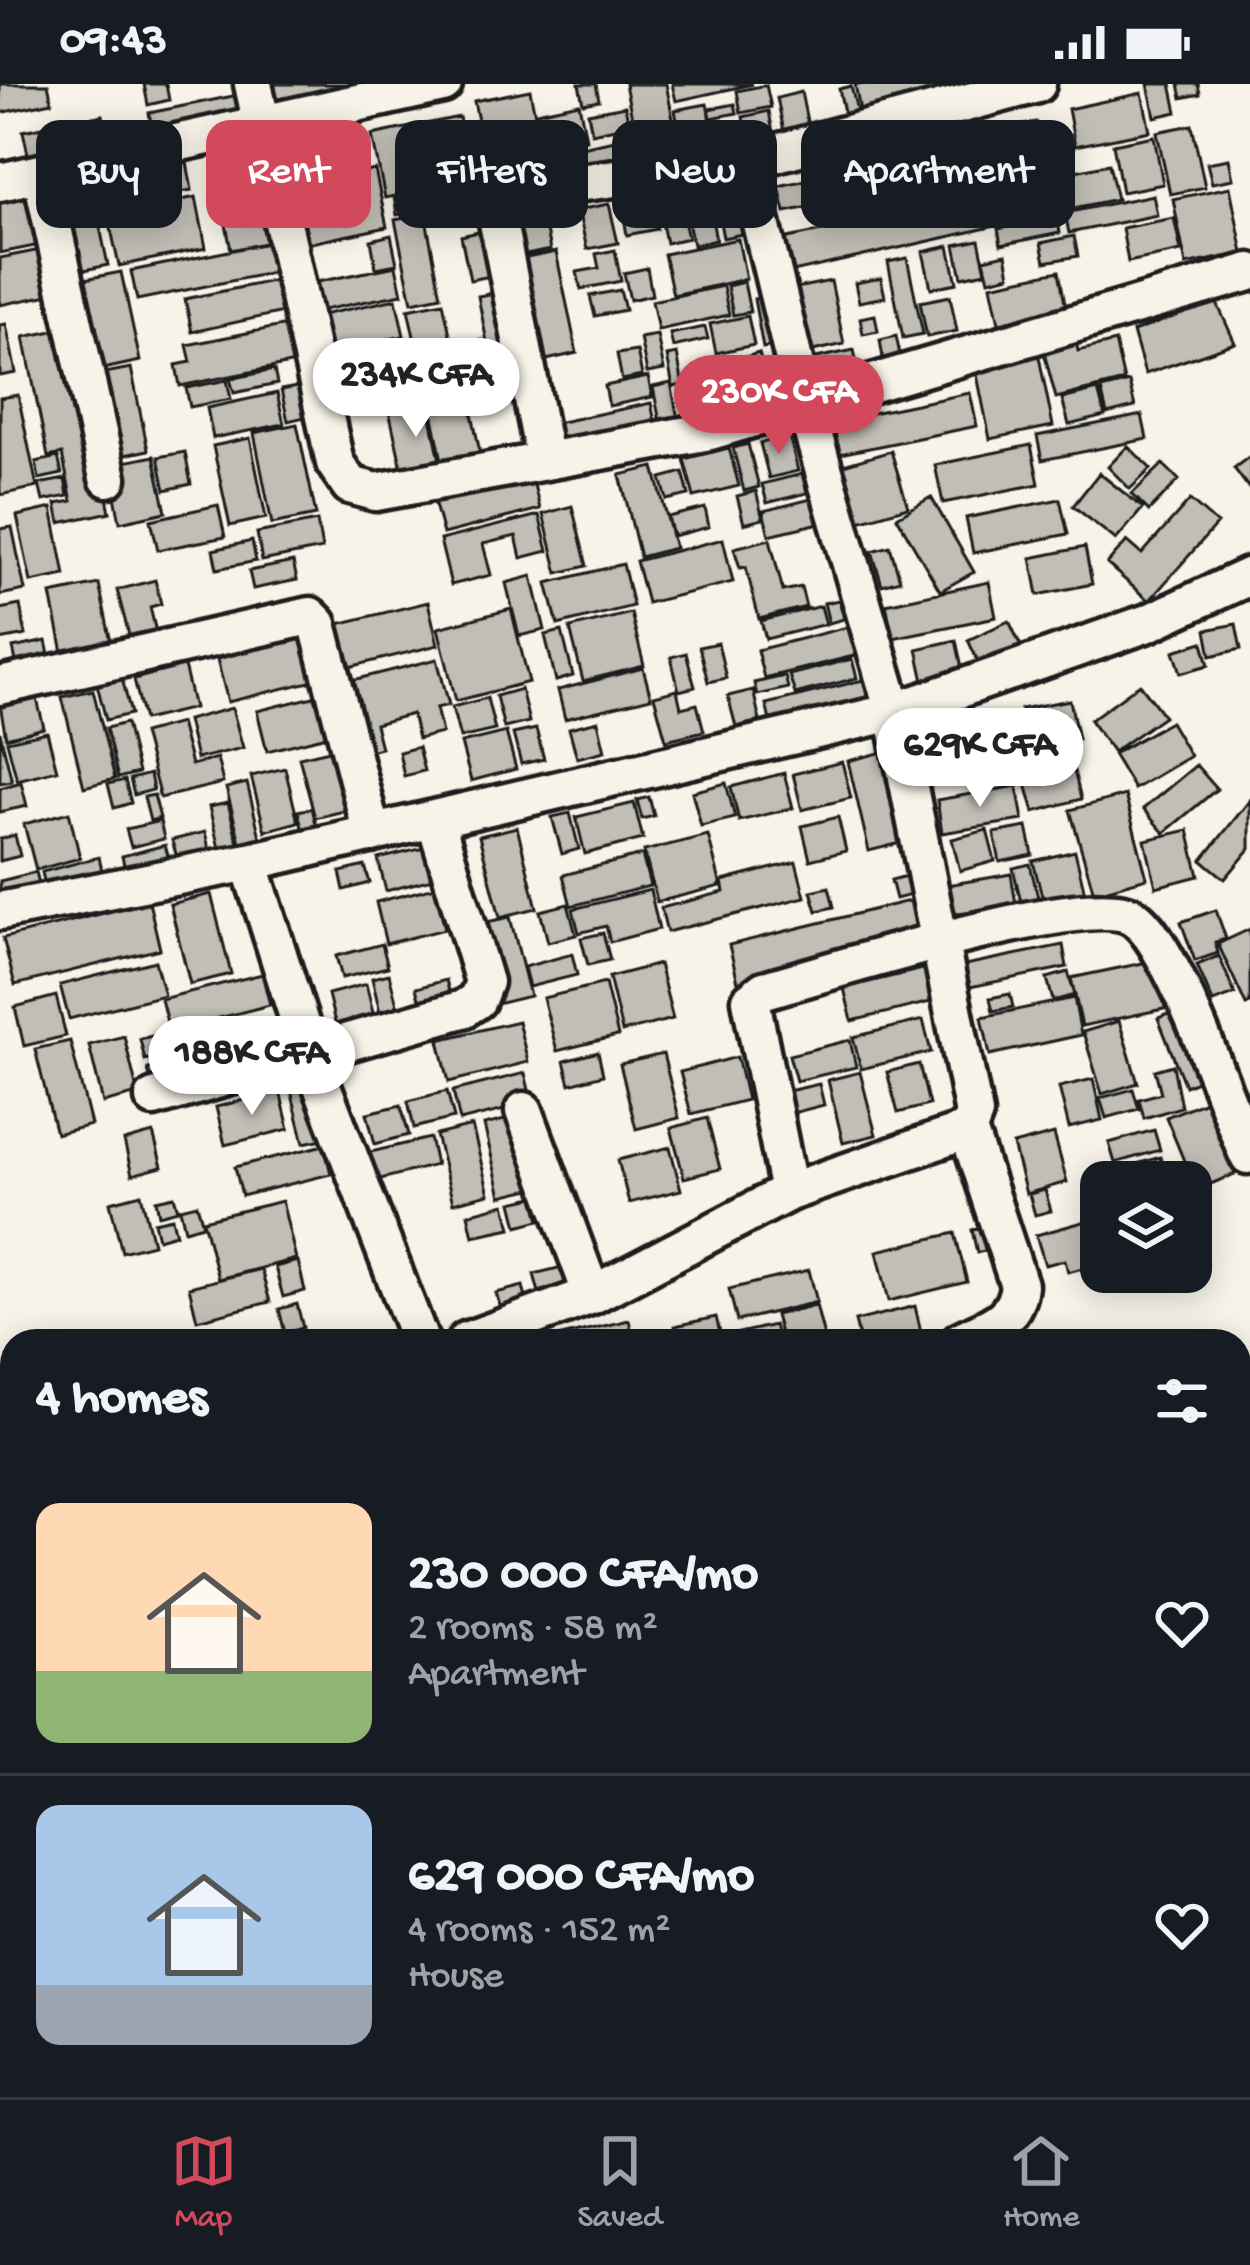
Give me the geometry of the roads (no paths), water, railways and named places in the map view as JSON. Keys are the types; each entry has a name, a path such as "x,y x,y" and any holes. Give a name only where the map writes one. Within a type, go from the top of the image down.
{"street":[{"path":"253,84 260,120"},
{"path":"279,120 443,84"},
{"path":"777,153 1037,84"},
{"path":"0,182 36,174"},
{"path":"545,461 494,202 500,193 612,178"},
{"path":"53,228 108,478"},
{"path":"284,228 335,463 350,484 376,492 644,445 805,406 1250,272"},
{"path":"762,228 805,406 894,712 974,1114 968,1130 1018,1285 1016,1307 985,1329"},
{"path":"0,911 249,862 894,712 1148,623 1250,576"},
{"path":"0,686 310,616 317,624 371,834"},
{"path":"154,1098 463,1009 477,1000 484,982 435,819"},
{"path":"249,862 309,1052 415,1329"},
{"path":"789,1192 751,1000 764,990 942,941 1095,909 1131,916 1164,952 1248,1155"},
{"path":"524,1111 592,1295"},
{"path":"499,1329 592,1295 789,1192 968,1130"}]}
